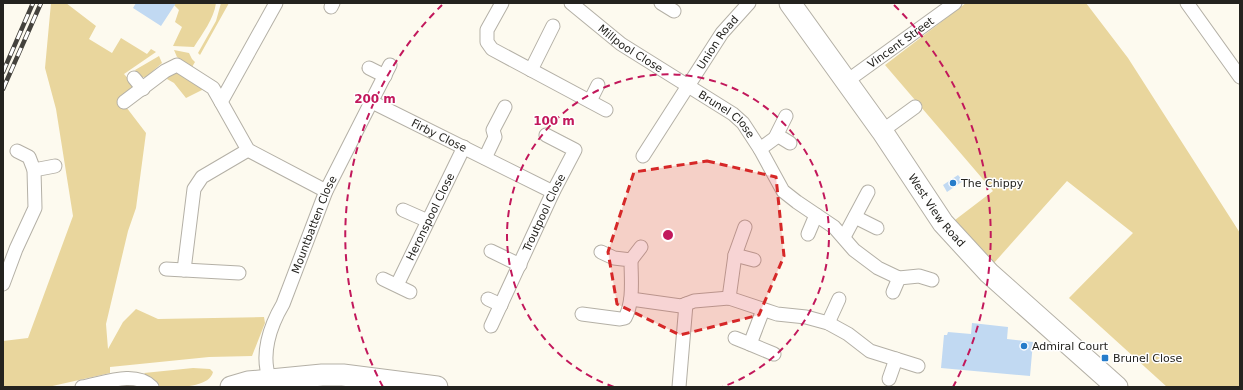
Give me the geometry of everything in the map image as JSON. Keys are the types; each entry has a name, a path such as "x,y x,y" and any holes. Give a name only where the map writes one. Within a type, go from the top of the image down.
{"main road":[{"name":"West View Road","path":"791,4 882,131 943,223 966,250 989,273 1117,387"},
{"path":"231,387 248,382 302,376 343,375 437,387"}],"street":[{"path":"221,102 268,33 276,3"},
{"path":"502,3 487,30 487,42 492,49 606,110"},
{"path":"661,3 674,11"},
{"name":"Union Road","path":"643,156 722,33 749,3"},
{"name":"Vincent Street","path":"847,81 955,3"},
{"path":"1188,3 1240,77"},
{"name":"Millpool Close","path":"576,5 620,44 688,85"},
{"path":"531,70 553,26"},
{"path":"124,102 165,71 177,65 209,84 213,88 248,150 326,191"},
{"name":"Mountbatten Close","path":"270,380 266,371 266,344 326,191 388,70 369,68"},
{"path":"134,78 143,89"},
{"path":"590,101 598,85"},
{"name":"Brunel Close","path":"688,85 733,114 743,123 760,149 783,191 844,237 854,250 878,268 899,278"},
{"name":"Firby Close","path":"372,102 553,192"},
{"path":"485,158 495,137 493,130 505,107"},
{"path":"882,131 915,107"},
{"name":"Brunel Close","path":"760,149 771,142 777,135 786,116"},
{"name":"Troutpool Close","path":"490,326 553,192 575,150 546,135"},
{"path":"777,135 790,143"},
{"name":"Heronspool Close","path":"397,285 464,147"},
{"path":"184,270 194,189 201,178 248,150"},
{"path":"3,284 16,249 35,208 34,170 29,158 17,151"},
{"path":"34,170 55,166"},
{"path":"844,237 868,192"},
{"path":"403,210 428,221"},
{"path":"808,234 816,215"},
{"path":"855,217 877,228"},
{"path":"729,298 735,255 744,227"},
{"path":"582,314 620,319 625,318 630,299 631,260 641,247"},
{"path":"491,251 520,265"},
{"path":"601,252 614,258 631,260"},
{"path":"735,255 754,260"},
{"path":"166,269 239,273"},
{"path":"893,292 899,278 919,276 932,280"},
{"path":"383,279 410,292"},
{"path":"630,299 681,306 694,301 729,298 777,314 806,317 828,323 848,334 870,351 918,366"},
{"path":"488,299 500,305"},
{"path":"828,323 839,299"},
{"path":"679,387 686,304"},
{"path":"750,344 763,310"},
{"path":"735,338 774,354"},
{"path":"889,379 896,358"},
{"path":"82,387 136,378 146,381 152,387"}],"highlighted area":[{"path":"707,161 776,177 784,256 759,315 680,335 617,304 608,252 634,172"}],"shaded area":[{"path":"51,3 66,3 96,26 89,39 112,53 121,38 147,54 151,49 156,52 124,74 134,85 120,99 146,133 136,208 128,231 106,324 108,349 123,322 136,309 158,319 264,317 265,323 252,356 209,357 110,367 110,373 48,387 3,387 3,341 28,338 73,216 56,109 45,68"},
{"path":"176,3 216,3 210,21 194,47 173,46 182,27 175,22 179,10 174,5"},
{"path":"221,3 229,3 200,55 198,53 216,21"},
{"path":"966,3 1086,3 1128,58 1240,233 1240,387 1167,387 1069,298 1133,233 1067,181 994,263 955,220 993,191 885,65"},
{"path":"174,50 189,53 195,62 192,67 177,57"},
{"path":"159,56 162,63 146,77 140,77 135,70"},
{"path":"176,72 206,88 186,98 174,83 167,79 169,75"},
{"path":"193,368 210,369 213,372 210,378 205,382 190,386 173,387 159,387 144,373"}],"building":[{"path":"136,3 176,3 161,26 133,8"},
{"name":"The Chippy","path":"958,175 963,181 947,192 943,185"},
{"name":"Admiral Court","path":"972,323 1008,327 1007,339 1033,342 1030,376 941,368 944,335 947,335 948,332 971,334"}],"railway":[{"path":"3,72 33,3"},
{"path":"3,89 41,3"}],"place":[{"name":"The Chippy","path":"953,183"},
{"name":"Admiral Court","path":"1024,346"},
{"name":"Brunel Close","path":"1105,358"}]}
